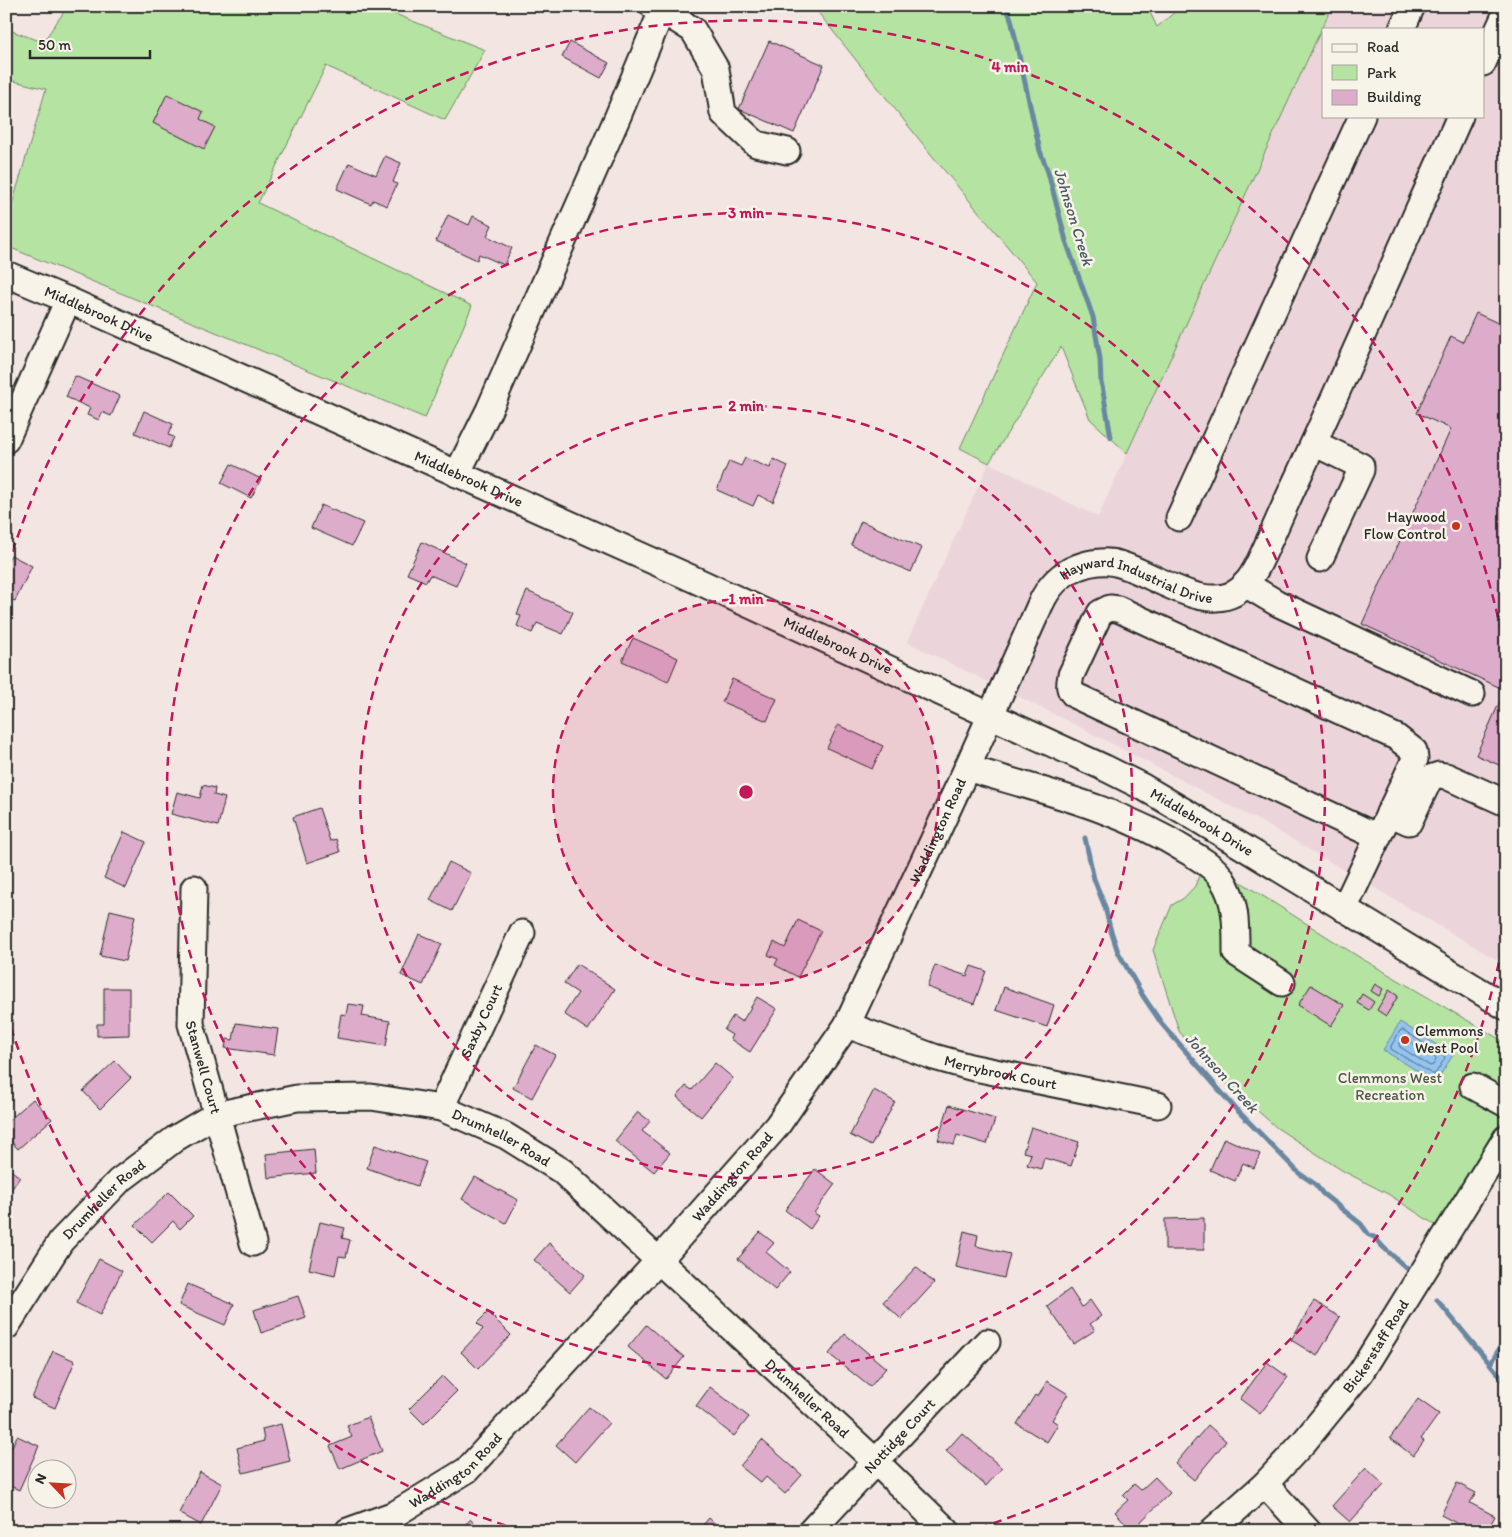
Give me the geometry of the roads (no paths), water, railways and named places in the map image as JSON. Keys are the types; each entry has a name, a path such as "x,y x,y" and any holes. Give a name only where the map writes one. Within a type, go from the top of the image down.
{"street":[{"path":"1402,28 1412,6"},
{"path":"457,474 489,410 660,8 693,30 716,69 723,113 756,144 787,151"},
{"path":"1484,61 1506,13"},
{"path":"1179,518 1361,118"},
{"path":"1459,118 1314,443 1259,562 1245,584 1277,603 1472,694"},
{"name":"Middlebrook Drive","path":"6,274 691,578 1105,768 1194,817 1506,1007"},
{"path":"6,440 68,300"},
{"path":"1314,443 1361,466 1361,470 1320,559"},
{"name":"Hayward Industrial Drive","path":"990,716 1046,593 1056,580 1070,570 1091,564 1115,563 1132,568 1196,597 1211,599 1233,594 1245,584"},
{"path":"1344,909 1415,759 1414,751 1402,741 1118,609 1110,608 1100,613 1071,675 1070,691 1076,696 1378,836"},
{"name":"Waddington Road","path":"348,1531 395,1514 467,1470 659,1260 777,1126 847,1025 990,716"},
{"path":"967,768 1098,807 1154,832 1195,856 1221,877 1230,894 1235,915 1236,953 1282,983"},
{"path":"1389,812 1409,822 1430,778 1439,775 1446,776 1506,803"},
{"name":"Stanwell Court","path":"194,888 191,1024 215,1115 253,1243"},
{"name":"Saxby Court","path":"441,1108 522,934"},
{"name":"Merrybrook Court","path":"847,1025 934,1057 970,1067 1158,1105"},
{"path":"1473,1086 1506,1104"},
{"name":"Drumheller Road","path":"6,1327 67,1234 120,1181 176,1138 215,1115 297,1098 371,1097 441,1108 506,1136 562,1171 875,1461 947,1531"},
{"name":"Bickerstaff Road","path":"1212,1531 1265,1484 1304,1442 1361,1372 1506,1138"},
{"name":"Nottidge Court","path":"811,1531 987,1342"},
{"path":"1265,1484 1308,1531"}],"water":[{"path":"1400,1022 1453,1055 1436,1082 1383,1050"}],"waterway":[{"name":"Johnson Creek","path":"1006,6 1011,19 1040,151 1048,172 1066,241 1093,317 1100,359 1101,383 1111,437"},
{"name":"Johnson Creek","path":"1085,838 1094,879 1105,907 1118,952 1143,996 1162,1024 1234,1107 1300,1174 1315,1184 1323,1194 1361,1224 1369,1235 1374,1237 1413,1274"},
{"name":"Johnson Creek","path":"1437,1300 1506,1383"},
{"path":"1491,1363 1506,1337"}],"place":[{"name":"Haywood Flow Control","path":"1456,526"},
{"name":"Clemmons West Pool","path":"1405,1040"}],"park label":[{"name":"Clemmons West Recreation","path":"1390,1086"}]}
